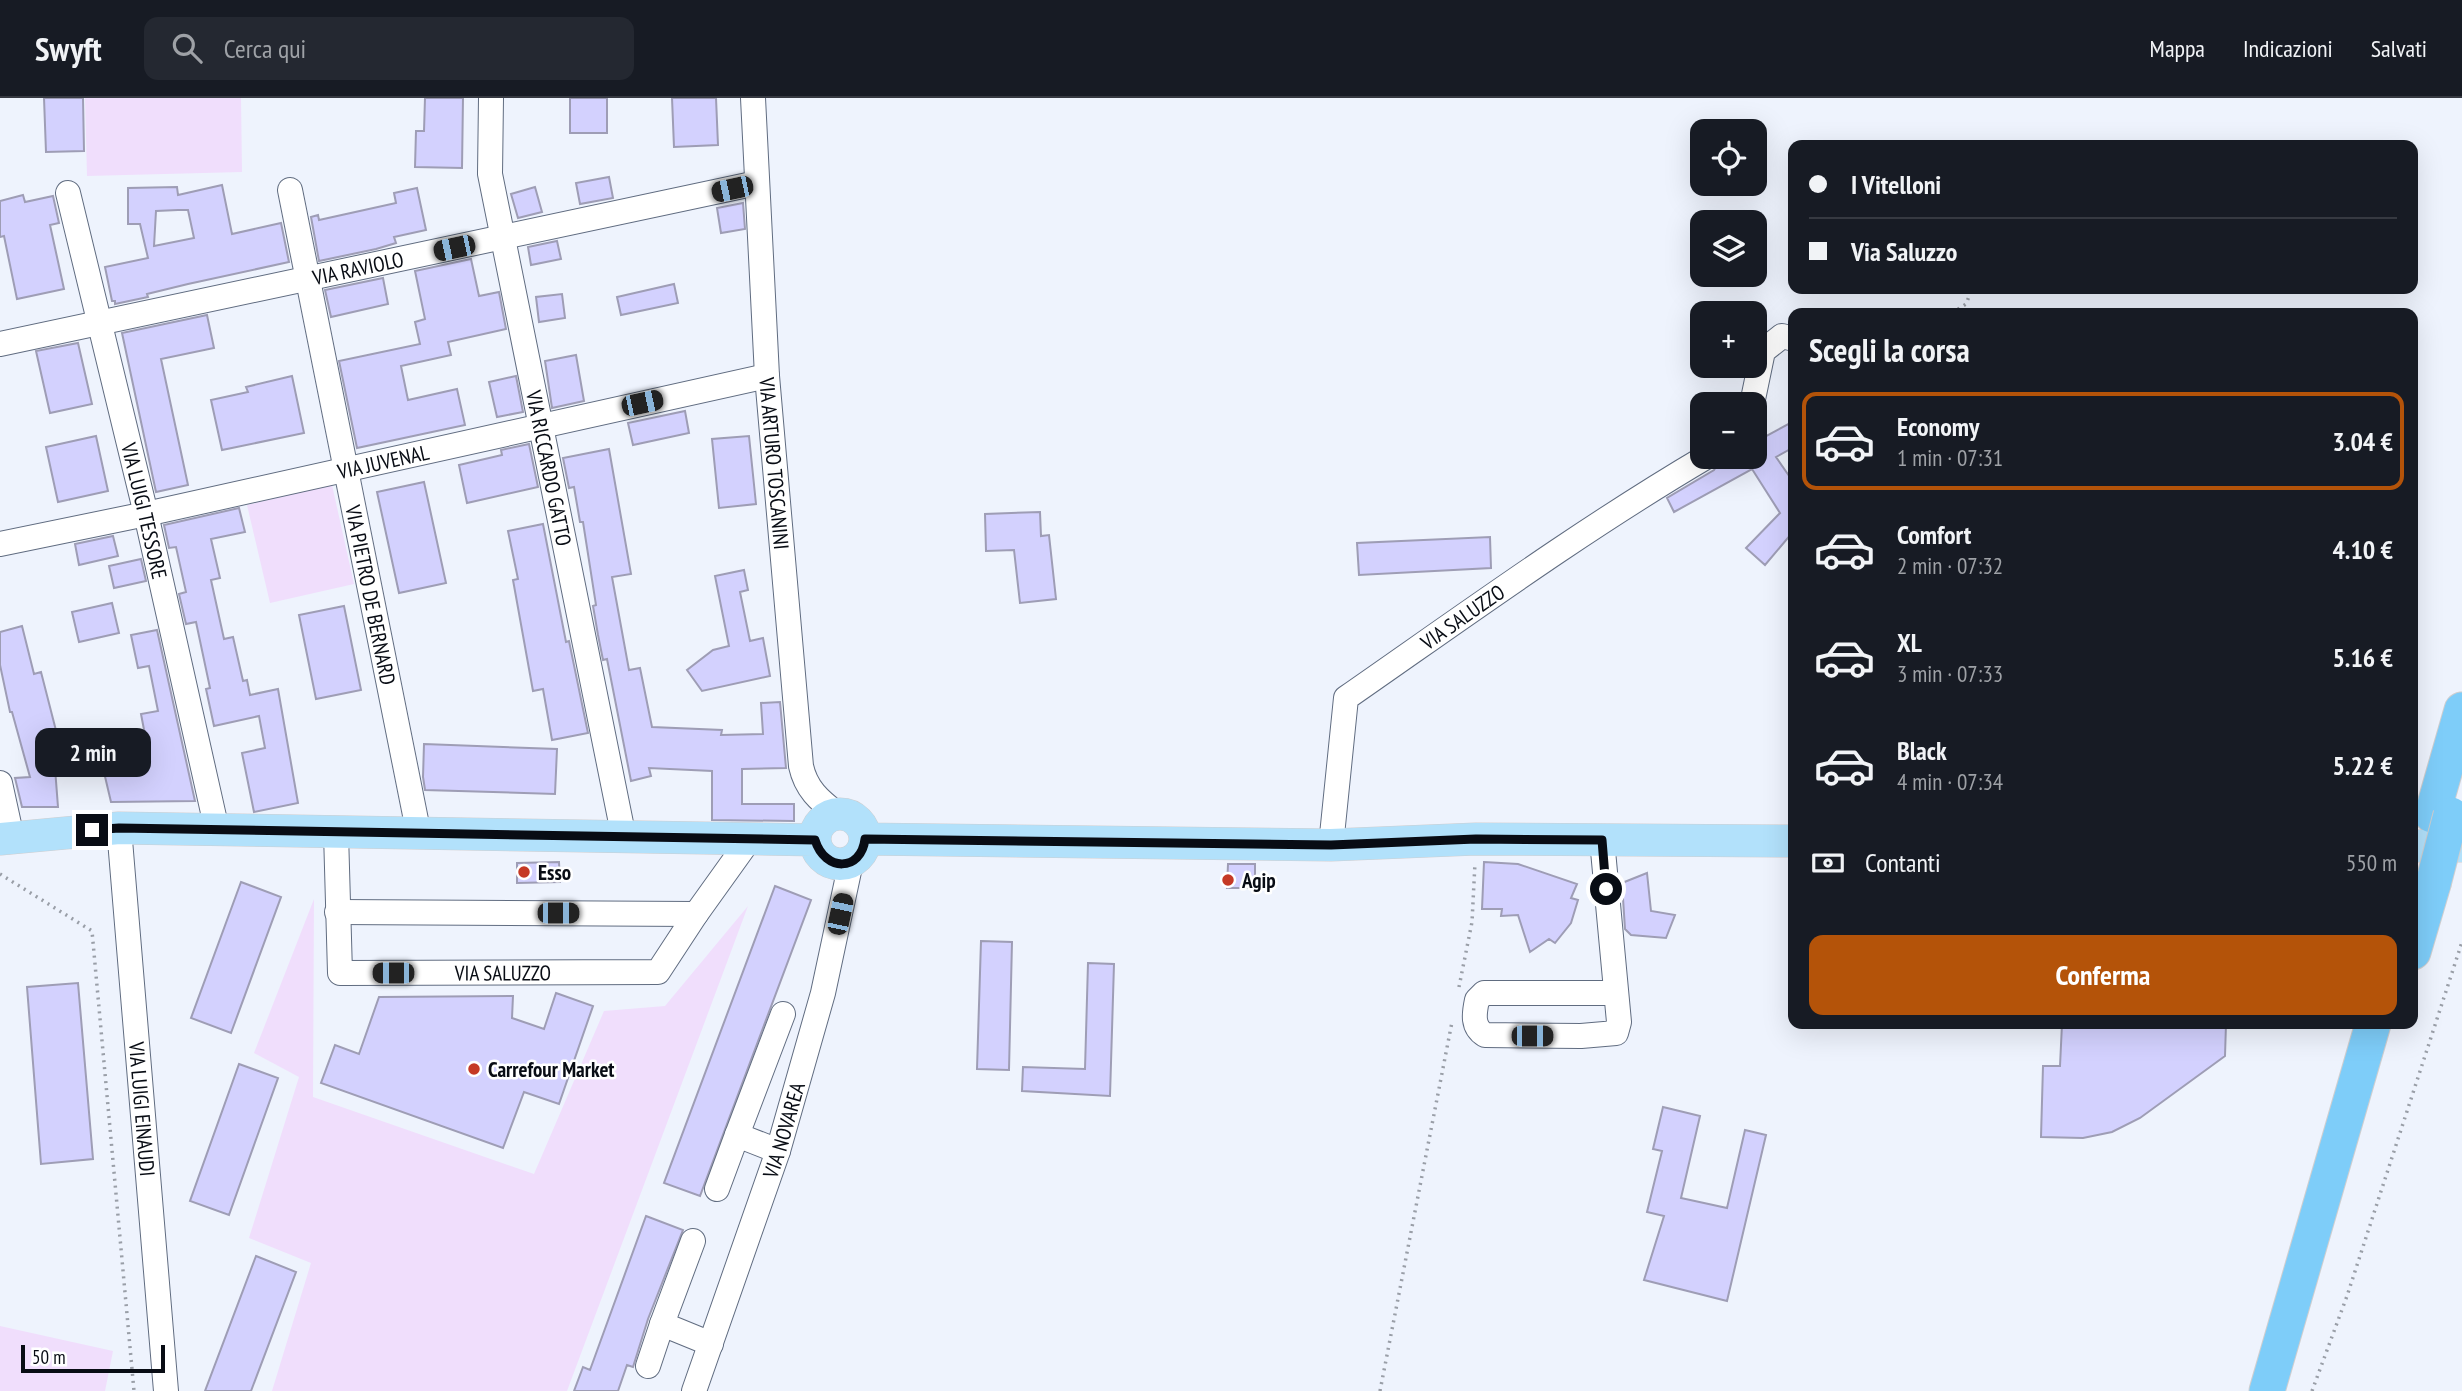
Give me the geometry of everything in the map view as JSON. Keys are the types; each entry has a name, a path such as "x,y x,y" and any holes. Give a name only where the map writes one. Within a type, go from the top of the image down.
{"highway":[{"path":"2448,825 2462,710"},
{"path":"2418,903 2420,883 2448,825 2462,778"},
{"path":"2267,1391 2372,1029"},
{"path":"2287,1391 2392,1029"}],"main road":[{"path":"858,850 863,829 857,820 837,814 825,818 817,828 815,840 819,852 827,860 839,864 858,850 1331,845 1476,839 1788,841"},
{"path":"2418,843 2448,825"},
{"path":"6,838 119,828 815,840"}],"street":[{"name":"VIA RICCARDO GATTO","path":"491,98 490,174 624,838"},
{"name":"VIA ARTURO TOSCANINI","path":"753,98 767,376 801,766 815,797 837,814"},
{"name":"VIA RAVIOLO","path":"0,344 757,183"},
{"name":"VIA PIETRO DE BERNARD","path":"290,190 419,835"},
{"name":"VIA LUIGI TESSORE","path":"68,192 146,514 217,830"},
{"path":"1754,392 1763,351 1782,336 1788,338"},
{"name":"VIA JUVENAL","path":"0,544 767,376"},
{"name":"VIA SALUZZO","path":"1331,845 1346,698 1533,569 1690,466"},
{"path":"0,783 6,838"},
{"name":"VIA LUIGI EINAUDI","path":"119,828 166,1391"},
{"name":"VIA SALUZZO","path":"336,833 340,973 658,972 749,840"},
{"path":"1602,840 1619,1022 1616,1033 1485,1035 1475,1023 1477,1000 1484,993 1616,993"},
{"name":"VIA NOVAREA","path":"694,1391 778,1150 824,993 858,850"},
{"path":"337,912 696,914"},
{"path":"717,1189 783,1014"},
{"path":"737,1135 778,1150"},
{"path":"648,1366 694,1241"},
{"path":"662,1324 711,1344"}],"path":[{"path":"1960,308 1966,304 1970,294"},
{"path":"1459,989 1472,922 1476,839"},
{"path":"0,874 92,931 134,1391"},
{"path":"2312,1391 2347,1296 2462,942"},
{"path":"1380,1391 1454,1016"}],"shaded area":[{"path":"85,98 241,98 242,172 87,176"},
{"path":"332,485 354,584 270,603 247,505"},
{"path":"314,899 313,1097 534,1174 604,1011 665,1006 748,906 567,1391 272,1391 311,1263 249,1238 299,1077 254,1053"},
{"path":"0,1326 113,1351 105,1391 0,1391"}],"building":[{"path":"44,98 83,98 84,151 46,152"},
{"path":"425,98 463,98 462,168 415,167 416,131 424,131"},
{"path":"570,98 607,98 607,133 570,133"},
{"path":"672,98 716,98 718,145 674,147"},
{"path":"609,177 613,198 580,204 576,183"},
{"path":"222,185 232,234 281,223 289,262 188,284 115,304 115,301 112,301 105,267 148,258 140,224 128,224 128,188 177,187 178,195","holes":["188,210 194,238 154,246 156,211"]},
{"path":"535,187 542,212 518,218 511,194"},
{"path":"417,188 426,230 394,237 396,243 376,249 319,261 311,217 318,215 319,220 396,203 394,193"},
{"path":"23,195 25,202 53,196 59,223 50,225 64,289 17,299 4,236 0,237 0,201"},
{"path":"743,203 745,229 721,233 717,208"},
{"path":"557,241 561,259 531,265 528,247"},
{"path":"471,259 479,296 499,292 506,329 448,342 451,355 401,366 408,400 457,389 465,425 357,448 339,361 420,344 415,322 425,319 415,271"},
{"path":"383,278 388,304 331,317 325,290"},
{"path":"674,284 678,303 621,315 617,297"},
{"path":"562,294 565,318 539,322 536,297"},
{"path":"207,315 214,348 161,359 188,485 156,492 122,333"},
{"path":"78,343 92,404 50,413 36,351"},
{"path":"576,355 584,401 552,408 545,361"},
{"path":"292,376 304,433 222,450 211,400 248,392 246,387"},
{"path":"516,376 523,412 497,417 489,382"},
{"path":"685,411 689,433 633,445 628,423"},
{"path":"1788,424 1788,450 1776,457 1788,474 1788,538 1765,565 1746,548 1780,513 1752,469 1767,469 1767,436"},
{"path":"96,436 108,491 58,502 46,447"},
{"path":"749,436 756,504 719,508 712,439"},
{"path":"529,444 538,487 467,503 459,465 502,455 501,450"},
{"path":"609,449 631,574 612,577 629,670 640,668 652,727 722,730 721,735 763,734 761,703 780,702 786,768 742,769 742,804 794,804 794,821 712,820 712,771 649,768 651,776 631,781 607,659 603,660 598,635 583,522 580,522 574,487 569,488 563,458"},
{"path":"1752,469 1674,512 1667,498 1714,470"},
{"path":"424,482 446,583 399,593 377,492"},
{"path":"239,508 245,532 211,539 220,578 211,580 224,639 233,637 243,681 247,680 250,695 278,689 298,803 254,812 242,753 265,748 259,716 214,726 206,689 210,688 196,622 186,624 179,594 186,592 176,547 169,548 164,525"},
{"path":"1040,512 1041,536 1049,535 1056,599 1020,603 1014,550 986,551 985,514"},
{"path":"543,524 566,642 569,641 588,733 552,740 543,689 533,691 513,580 518,579 508,531"},
{"path":"113,536 118,556 79,565 75,544"},
{"path":"1490,537 1491,568 1359,575 1357,543"},
{"path":"141,559 146,581 114,588 109,566"},
{"path":"744,570 748,590 740,592 750,641 763,638 770,676 702,691 687,670 713,650 729,646 715,576"},
{"path":"112,603 119,633 79,642 72,612"},
{"path":"344,606 361,690 316,699 299,615"},
{"path":"22,626 34,674 41,672 62,754 54,755 58,807 22,807 15,778 30,777 10,712 0,665 0,632"},
{"path":"157,630 195,801 111,802 103,768 150,761 141,714 158,711 149,666 138,668 131,635"},
{"path":"424,744 557,749 555,794 425,790"},
{"path":"559,862 560,882 517,883 517,863"},
{"path":"1484,862 1518,864 1577,884 1571,898 1578,900 1571,923 1555,943 1549,939 1530,952 1518,915 1501,916 1502,909 1482,909"},
{"path":"1228,864 1255,864 1255,888 1227,888"},
{"path":"1647,873 1651,911 1675,915 1666,938 1631,935 1625,929 1622,883"},
{"path":"241,882 281,897 231,1033 191,1018"},
{"path":"775,886 811,900 700,1196 664,1183"},
{"path":"981,941 1012,942 1009,1070 977,1069"},
{"path":"1088,963 1114,964 1110,1096 1022,1091 1023,1067 1085,1069"},
{"path":"78,983 93,1159 41,1164 27,987"},
{"path":"556,993 593,1006 559,1104 524,1092 503,1148 321,1083 335,1045 359,1054 379,997 513,996 512,1018 544,1029"},
{"path":"2062,1029 2226,1029 2225,1056 2140,1118 2112,1132 2083,1138 2041,1137 2043,1066 2060,1066"},
{"path":"239,1064 278,1078 229,1215 190,1201"},
{"path":"1663,1107 1700,1116 1681,1198 1727,1208 1745,1130 1766,1135 1727,1301 1644,1280 1664,1216 1647,1212 1662,1151 1653,1149"},
{"path":"646,1216 683,1230 648,1319 633,1367 627,1365 618,1391 574,1391 583,1367 590,1370"},
{"path":"256,1256 296,1272 251,1391 205,1391"}],"place":[{"name":"Esso","path":"524,872"},
{"name":"Agip","path":"1228,880"},
{"name":"Carrefour Market","path":"474,1069"}],"route":[{"path":"92,830 119,828 815,840 819,852 827,860 839,864 857,858 865,839 1331,845 1476,839 1602,840 1606,889"}]}
